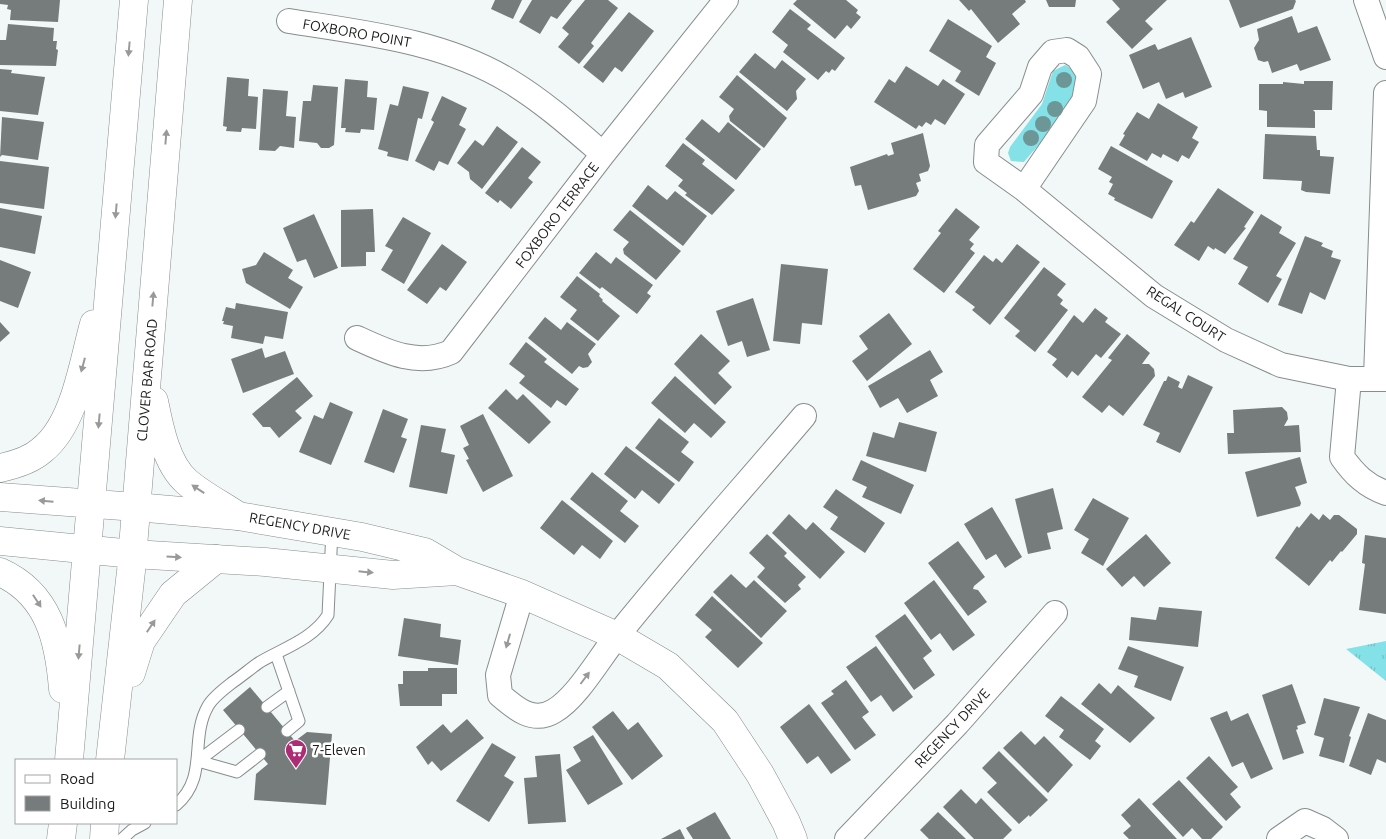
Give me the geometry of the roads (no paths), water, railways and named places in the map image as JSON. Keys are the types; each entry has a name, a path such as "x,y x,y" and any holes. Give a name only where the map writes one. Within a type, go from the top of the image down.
{"main road":[{"path":"69,756 134,0"},
{"name":"CLOVER BAR ROAD","path":"111,749 132,554 178,0"},
{"path":"0,468 15,465 42,450 62,426 75,396 113,250"},
{"path":"148,365 161,437 177,469 186,481 238,516"},
{"name":"REGENCY DRIVE","path":"0,497 238,516 332,531 425,552 457,571 522,594 617,636 668,666 725,721 760,774 786,822 792,839"},
{"name":"REGENCY DRIVE","path":"0,542 88,551 412,575 457,571"},
{"path":"111,749 142,640 173,594 216,559"},
{"path":"0,572 29,589 45,614 60,652 69,756"},
{"path":"61,839 63,824"},
{"path":"104,839 105,824"}],"street":[{"name":"FOXBORO TERRACE","path":"357,338 394,355 438,358 451,352 603,154 726,0"},
{"path":"1366,0 1386,57"},
{"name":"FOXBORO POINT","path":"289,21 392,37 450,53 510,81 603,154"},
{"name":"REGAL COURT","path":"1024,189 1084,101 1089,74 1078,57 1067,50 1053,52 1040,66 1030,94 988,145 986,162 1024,189 1154,296 1226,340 1281,365 1349,379 1381,379"},
{"path":"1381,379 1386,93"},
{"path":"1349,379 1342,457 1356,476 1375,489 1386,493"},
{"path":"522,594 498,675 500,695 516,709 534,717 553,712 577,689 617,636 804,416"},
{"name":"REGENCY DRIVE","path":"847,839 957,724 1055,613"},
{"path":"1279,839 1305,821 1323,828 1336,839"}],"lane":[{"path":"178,803 185,797 194,782 198,761 199,734 208,706 230,685 321,626 328,615 332,531"},
{"path":"276,654 299,721 287,731"},
{"path":"267,707 289,691"},
{"path":"198,761 239,730"},
{"path":"198,761 237,772 260,754"},
{"path":"122,839 132,830 143,824"}],"place":[{"name":"7-Eleven","path":"296,769"}]}
